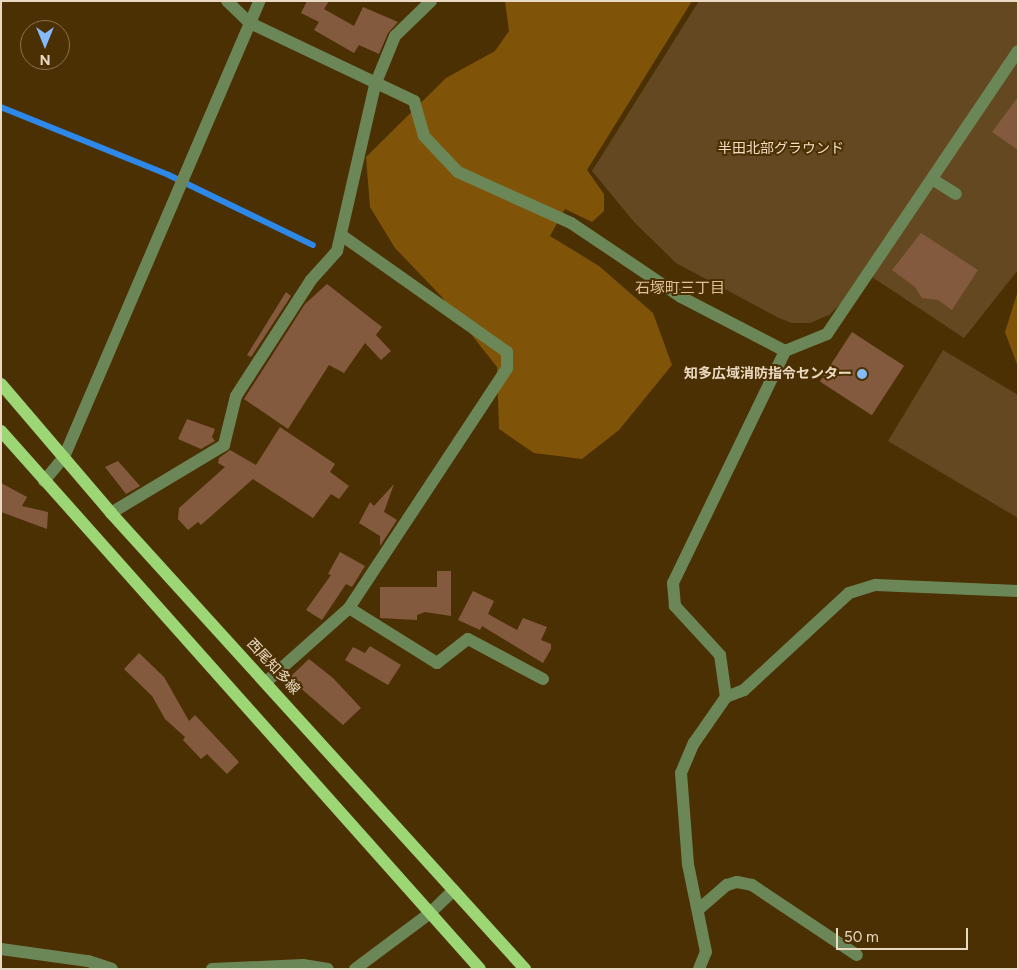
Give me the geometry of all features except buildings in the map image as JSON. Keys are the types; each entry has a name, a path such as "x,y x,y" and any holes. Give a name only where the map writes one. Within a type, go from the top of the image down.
{"main road":[{"name":"西尾知多線","path":"1,384 110,513 266,682 525,969"},
{"path":"1,431 480,969"}],"street":[{"path":"227,1 250,23 375,85 414,101 424,136 458,172 571,222 681,297 785,351"},
{"path":"44,481 64,457 259,1"},
{"path":"110,513 224,445 236,396 311,280 337,251 375,85 395,36 431,1"},
{"path":"726,697 720,655 675,606 673,583 785,351 827,334 1018,51"},
{"path":"932,179 956,194"},
{"path":"266,682 349,608 507,368 507,352 341,235"},
{"path":"700,969 706,952 688,864 682,773 694,743 726,697 744,690 849,593 876,584 1018,591"},
{"path":"349,608 437,663 468,640 543,679"},
{"path":"698,909 727,885 737,882 752,885 857,955"},
{"path":"355,969 430,914 454,890"},
{"path":"1,949 88,961 112,969"},
{"path":"212,969 303,966 328,969"}],"green space":[{"name":"半田北部グラウンド","path":"699,1 1018,1 1018,270 964,338 863,271 846,299 829,315 810,323 792,323 779,318 676,263 635,223 592,171"},
{"path":"943,350 1018,395 1018,518 888,441"}],"shaded area":[{"path":"505,1 692,1 587,170 604,194 604,211 592,222 565,209 550,236 599,266 653,313 672,365 619,430 582,459 534,453 499,429 497,367 441,296 395,248 370,207 366,157 446,78 495,51 509,31"},
{"path":"1018,291 1018,367 1005,332"}],"waterway":[{"path":"1,107 169,175 313,245"}],"place":[{"name":"知多広域消防指令センター","path":"862,374"}],"district":[{"name":"石塚町三丁目","path":"680,289"}]}
